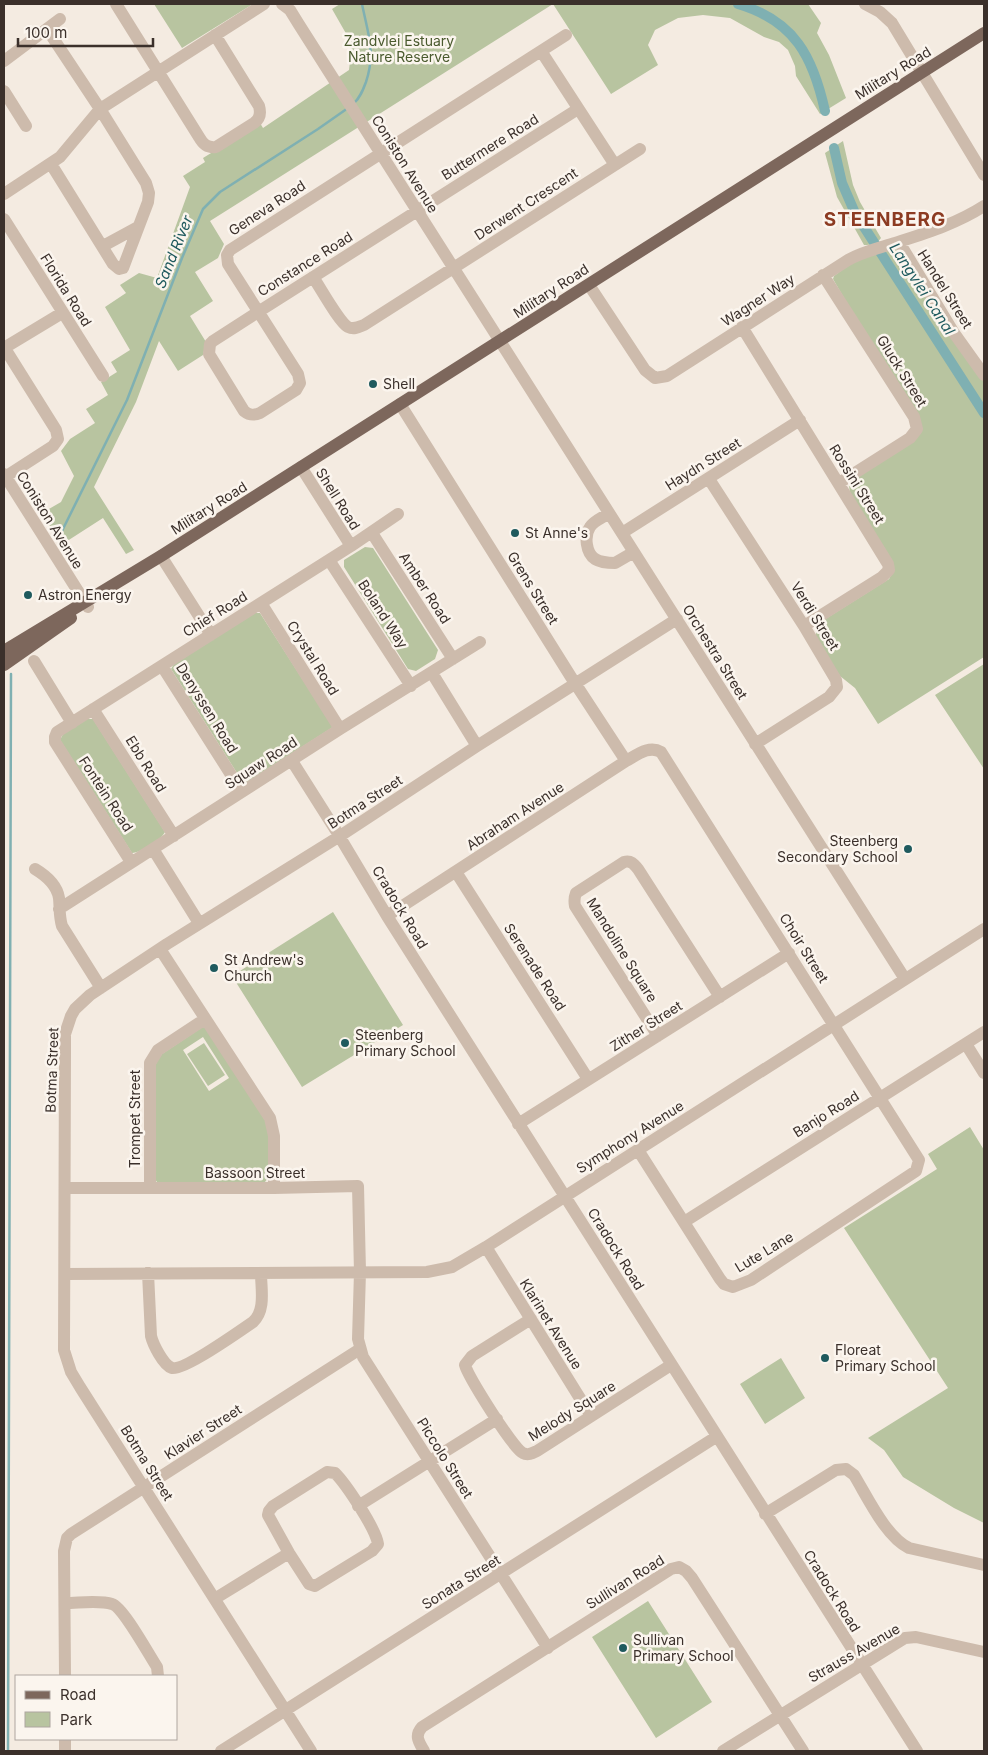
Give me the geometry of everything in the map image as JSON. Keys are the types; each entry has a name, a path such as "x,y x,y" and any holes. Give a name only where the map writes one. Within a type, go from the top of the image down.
{"main road":[{"name":"Military Road","path":"4,650 86,604 984,34"},
{"name":"Military Road","path":"4,665 86,604"}],"street":[{"path":"116,4 198,137 207,146 216,147 254,123 260,117 259,106 215,35"},
{"path":"4,194 51,164 65,152 100,108 264,4"},
{"name":"Coniston Avenue","path":"282,4 292,13 500,342"},
{"path":"865,4 880,12 892,23 984,175"},
{"path":"4,61 60,19"},
{"path":"47,28 100,108 148,188 148,202 125,263 120,269 113,264 51,164"},
{"path":"380,153 566,35"},
{"path":"541,52 615,165"},
{"path":"4,90 26,126"},
{"name":"Buttermere Road","path":"417,211 578,109"},
{"name":"Derwent Crescent","path":"313,277 343,322 351,328 357,328 640,149"},
{"name":"Geneva Road","path":"210,344 212,360 248,414 260,414 296,390 300,382 298,374 228,264 227,255 230,250 380,153"},
{"name":"Wagner Way","path":"589,285 645,370 655,378 667,376 854,257 954,223 984,206"},
{"name":"Constance Road","path":"210,344 213,340 417,211"},
{"name":"Florida Road","path":"4,219 103,376"},
{"path":"103,246 138,227"},
{"name":"Handel Street","path":"899,242 954,333 984,375"},
{"name":"Gluck Street","path":"824,275 914,417 917,429 910,438 839,483"},
{"path":"4,476 53,446 58,439 56,430 4,348 62,313"},
{"name":"Rossini Street","path":"742,328 886,558 889,570 882,578 804,626"},
{"name":"Orchestra Street","path":"500,342 905,980"},
{"name":"Grens Street","path":"400,404 626,761"},
{"name":"Haydn Street","path":"622,533 800,420"},
{"name":"Shell Road","path":"301,467 351,546"},
{"name":"Coniston Avenue","path":"4,476 86,604"},
{"name":"Verdi Street","path":"709,479 833,673 837,687 829,697 755,744"},
{"path":"609,513 592,524 589,529 586,545 593,557 597,560 615,563 634,552"},
{"name":"Chief Road","path":"55,742 57,732 330,560 398,514"},
{"name":"Amber Road","path":"372,533 453,659"},
{"path":"161,556 211,634"},
{"name":"Boland Way","path":"330,560 411,686"},
{"name":"Crystal Road","path":"261,603 340,729"},
{"name":"Botma Street","path":"312,1751 80,1387 67,1362 64,1350 65,1034 67,1026 75,1009 101,988 677,619"},
{"name":"Squaw Road","path":"59,909 340,729 480,642"},
{"path":"34,661 72,723"},
{"name":"Denyssen Road","path":"162,666 242,792"},
{"path":"432,673 477,746"},
{"name":"Ebb Road","path":"93,709 174,836"},
{"name":"Fontein Road","path":"55,742 131,862"},
{"name":"Abraham Avenue","path":"387,916 626,761 646,750 661,752"},
{"name":"Choir Street","path":"661,752 919,1160"},
{"name":"Cradock Road","path":"292,761 518,1124 917,1751"},
{"path":"153,849 200,924"},
{"name":"Mandoline Square","path":"658,1036 574,902 576,893 624,862 633,863 638,869 720,997"},
{"path":"35,868 56,889 59,897 60,920 65,932 101,988"},
{"name":"Serenade Road","path":"456,872 588,1079"},
{"name":"Symphony Avenue","path":"65,1274 427,1272 445,1269 486,1247 984,929"},
{"path":"160,949 270,1118 274,1136 274,1188"},
{"name":"Zither Street","path":"518,1124 789,953"},
{"name":"Trompet Street","path":"150,1188 150,1063 158,1050 205,1019"},
{"name":"Banjo Road","path":"684,1222 984,1032"},
{"path":"966,1044 984,1072"},
{"name":"Lute Lane","path":"638,1150 720,1279 724,1284 733,1287 751,1280 916,1171 919,1160"},
{"name":"Bassoon Street","path":"65,1188 358,1186 360,1272"},
{"name":"Klarinet Avenue","path":"486,1247 591,1416"},
{"path":"148,1273 153,1343 164,1362 170,1367 177,1368 190,1362 258,1318 261,1307 261,1272"},
{"name":"Piccolo Street","path":"360,1272 358,1339 360,1349 375,1376 548,1648"},
{"name":"Melody Square","path":"531,1320 475,1353 466,1362 467,1371 497,1419 523,1454 538,1451 671,1365"},
{"name":"Klavier Street","path":"66,1675 64,1550 70,1534 360,1349"},
{"path":"358,1506 497,1419"},
{"name":"Sonata Street","path":"221,1751 716,1437"},
{"path":"765,1514 836,1470 846,1469 854,1475 891,1534 901,1544 909,1548 984,1565"},
{"path":"330,1472 337,1475 358,1506 376,1535 378,1544 372,1551 333,1576 315,1586 309,1584 269,1519 269,1511 273,1506 330,1472"},
{"path":"216,1598 289,1553"},
{"name":"Sullivan Road","path":"424,1751 417,1738 421,1728 671,1569 682,1568 692,1578 803,1751"},
{"path":"65,1602 108,1603 116,1606 157,1667 158,1675"},
{"name":"Strauss Avenue","path":"723,1751 898,1641 911,1637 984,1652"}],"green space":[{"path":"154,4 253,4 182,48"},
{"name":"Zandvlei Estuary Nature Reserve","path":"340,4 553,4 210,221 224,244 218,258 195,272 213,301 190,316 206,342 203,355 178,371 159,341 136,402 94,487 134,550 126,554 103,518 61,545 42,513 61,502 74,476 61,451 70,439 95,423 86,409 108,395 101,382 117,372 111,362 130,350 105,307 126,293 120,285 139,273 157,278 190,187 183,176 205,162 203,158 260,123 263,128 349,70 352,44 332,9"},
{"path":"553,4 808,4 821,23 817,33 829,55 846,98 820,114 796,76 795,66 788,50 779,42 764,37 730,18 703,15 678,18 655,30 648,45 658,65 611,94"},
{"path":"843,141 853,185 860,202 881,238 874,244 864,245 837,197 825,153"},
{"path":"894,249 899,250 984,379 984,657 878,724 855,688 840,676 815,638 819,623 889,579 894,570 850,493 849,486 853,479 920,430 833,279 834,276 854,261"},
{"path":"365,547 373,548 438,650 435,659 416,671 408,669 344,567 344,560"},
{"path":"255,613 260,613 333,727 244,784 171,669 174,664"},
{"path":"984,664 984,769 935,695"},
{"path":"86,719 93,719 165,832 150,846 141,851 132,853 60,740 63,734"},
{"path":"333,912 403,1025 302,1087 232,976"},
{"path":"204,1026 267,1123 269,1131 269,1176 265,1182 157,1182 154,1178 156,1058","holes":["203,1037 229,1078 209,1091 183,1050"]},
{"path":"204,1043 225,1075 208,1086 187,1054"},
{"path":"970,1127 984,1150 984,1523 954,1508 903,1477 884,1450 868,1438 948,1388 844,1228 937,1169 928,1154"},
{"path":"781,1358 805,1398 765,1424 740,1384"},
{"path":"648,1601 712,1702 656,1738 592,1637"}],"waterway":[{"name":"Sand River","path":"354,103 364,88 369,71 371,52 362,4"},
{"name":"Langvlei Canal","path":"738,4 758,11 774,20 798,44 814,74 825,111"},
{"name":"Sand River","path":"58,539 127,400 203,209 220,192 348,108"},
{"name":"Langvlei Canal","path":"834,148 842,183 855,213 984,413"},
{"name":"Sand River","path":"8,1751 11,674"}],"place":[{"name":"Shell","path":"373,384"},
{"name":"St Anne's","path":"515,533"},
{"name":"Astron Energy","path":"28,595"},
{"name":"Steenberg Secondary School","path":"908,849"},
{"name":"St Andrew's Church","path":"214,968"},
{"name":"Steenberg Primary School","path":"345,1043"},
{"name":"Floreat Primary School","path":"825,1358"},
{"name":"Sullivan Primary School","path":"623,1648"}],"district":[{"name":"STEENBERG","path":"885,219"}]}
